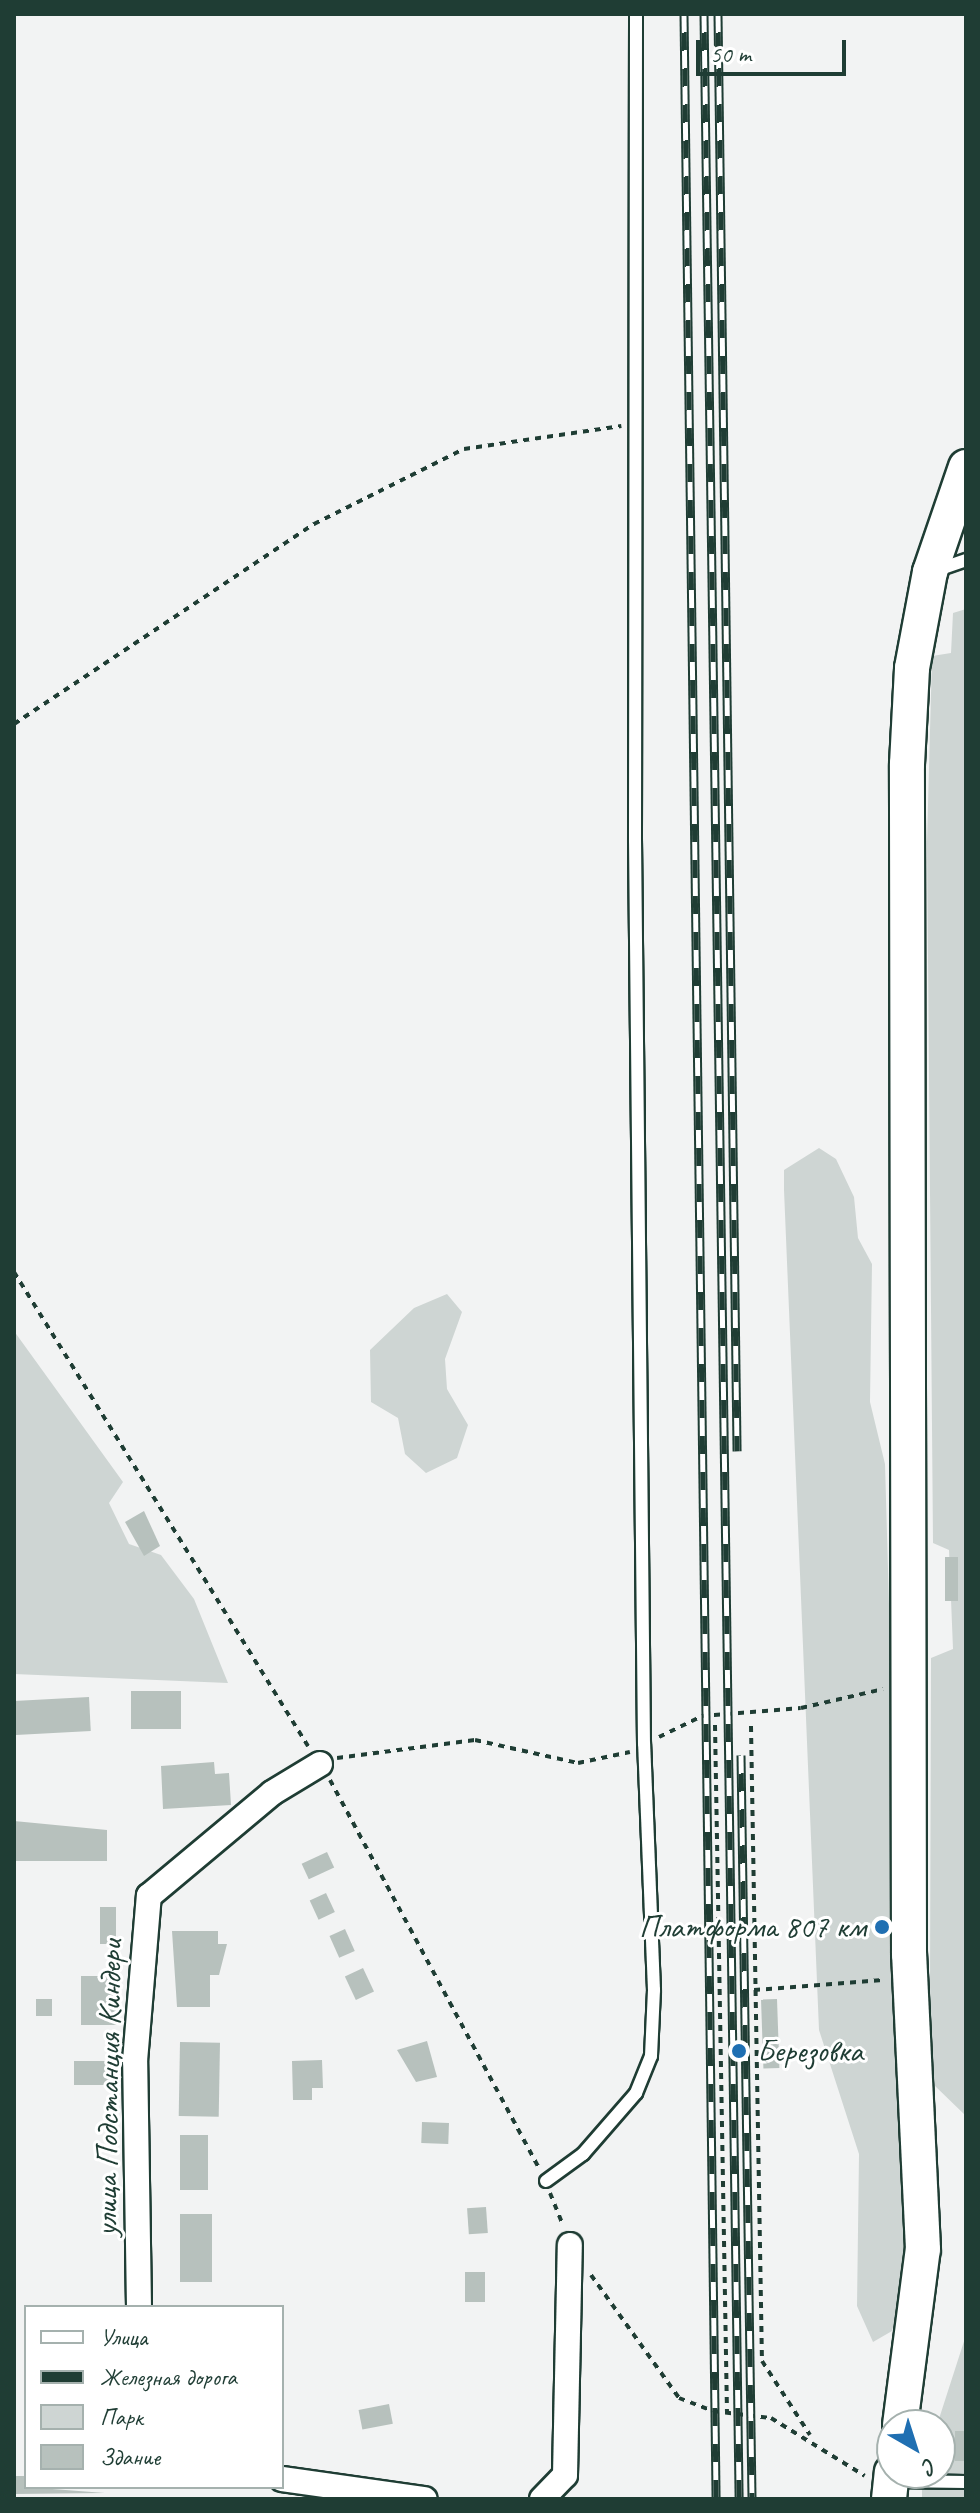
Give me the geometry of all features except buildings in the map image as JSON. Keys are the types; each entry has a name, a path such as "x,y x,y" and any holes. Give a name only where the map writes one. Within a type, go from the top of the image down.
{"street":[{"path":"903,2409 922,2294 910,1977 907,764 912,668 930,572 966,467"},
{"name":"улица Подстанция Киндери","path":"139,2305 135,2061 149,1896 272,1793 320,1764"},
{"path":"542,2499 565,2475 570,2245"},
{"path":"284,2479 425,2499"}],"lane":[{"path":"546,2181 612,2125 651,2056 644,1744 635,425 636,14"},
{"path":"930,572 966,560"}],"path":[{"path":"14,724 314,524 464,449 635,425"},
{"path":"14,1272 320,1764 546,2181 570,2245 665,2388 696,2406 771,2418 811,2437 857,2474 876,2480"},
{"path":"320,1764 370,1750 475,1740 578,1763 615,1760 702,1716 801,1708 908,1683"},
{"path":"715,1725 727,2412"},
{"path":"751,1726 762,2361 811,2437"},
{"path":"754,1990 910,1977"}],"green space":[{"path":"966,609 966,2116 934,2085 930,1987 931,1658 953,1649 949,1550 933,1543 927,842 932,656 951,653 953,613"},
{"path":"819,1148 836,1159 854,1197 858,1238 872,1264 870,1402 885,1464 908,2271 892,2331 873,2342 857,2306 859,2154 819,2030 784,1170"},
{"path":"447,1294 462,1312 445,1359 447,1389 468,1425 457,1458 426,1473 405,1454 398,1418 371,1402 370,1350 414,1308"},
{"path":"14,1331 123,1482 109,1503 129,1544 161,1555 194,1599 228,1683 14,1674"},
{"path":"966,2335 966,2499 922,2499 922,2489 956,2489 956,2409 942,2409"}],"railway":[{"path":"684,14 716,2499"},
{"path":"704,14 739,2499"},
{"path":"718,14 737,1451"},
{"path":"741,1755 752,2499"}],"place":[{"name":"Платформа 807 км","path":"882,1927"},
{"name":"Березовка","path":"739,2051"}]}
